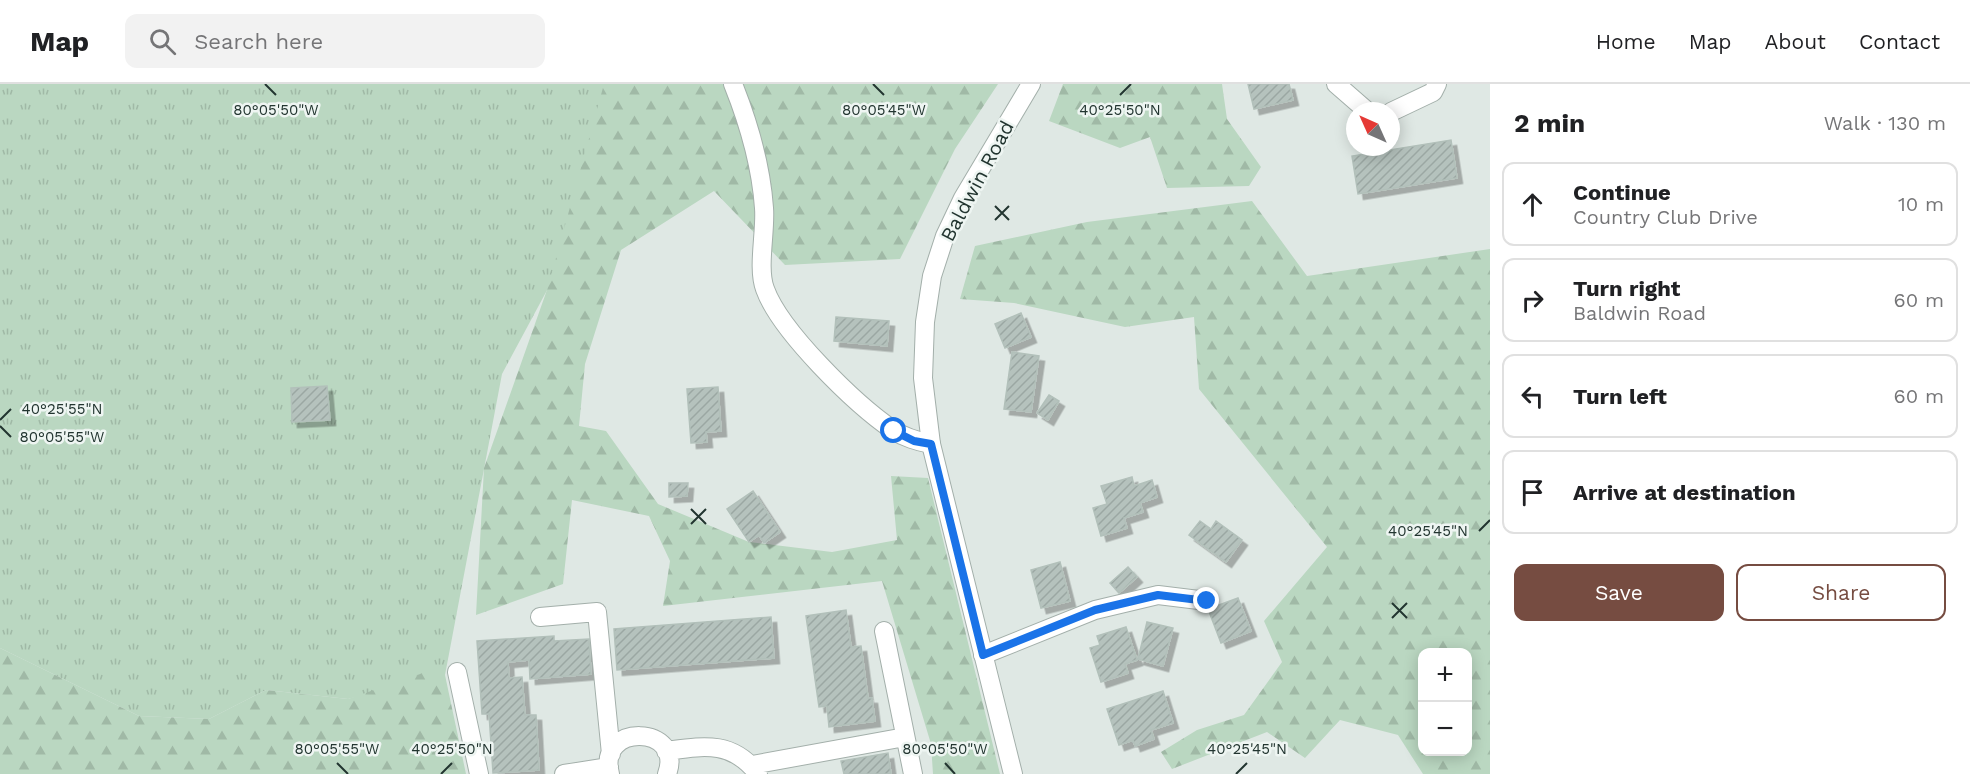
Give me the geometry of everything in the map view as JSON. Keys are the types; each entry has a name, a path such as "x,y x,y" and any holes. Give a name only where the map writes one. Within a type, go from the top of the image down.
{"street":[{"path":"734,84 744,109 758,161 765,210 762,266 764,288 781,319 829,375 868,411 894,431 914,441 931,444"},
{"name":"Baldwin Road","path":"1013,774 931,444 923,378 925,322 932,276 945,236 963,198 1031,84"},
{"path":"1336,84 1357,102"},
{"path":"1400,108 1433,92 1437,84"},
{"path":"983,655 1095,610 1158,595 1207,601"},
{"path":"540,617 597,612 610,765"},
{"path":"884,632 913,774"},
{"path":"457,672 479,774"},
{"path":"610,765 618,743 628,736 643,735 657,740 666,751 669,758 668,774"},
{"path":"666,751 708,745 729,751 755,770 905,737"},
{"path":"564,774 610,765"}],"green space":[{"path":"0,84 627,84 602,188 502,374 445,675 348,699 266,690 209,719 139,716 0,648"},
{"path":"604,84 998,84 955,149 900,259 785,265 714,191 621,250 585,364 579,426 606,431 658,504 749,542 832,552 897,540 891,476 928,478 1000,774 933,774 931,744 882,581 663,606 670,561 649,516 572,500 563,584 476,615 484,468 548,287"},
{"path":"1063,84 1222,84 1227,119 1261,167 1249,186 1167,188 1150,137 1120,148 1049,121"},
{"path":"1252,201 1307,276 1490,249 1490,774 1423,774 1398,735 1340,720 1305,758 1267,732 1172,769 1161,752 1197,730 1244,715 1282,662 1264,621 1327,547 1199,389 1194,317 1125,327 1014,303 960,299 975,246 1087,222"},
{"path":"0,648 139,716 209,719 266,690 348,699 426,672 445,675 466,774 0,774"}],"building":[{"path":"1248,84 1289,84 1293,100 1254,109"},
{"path":"1451,140 1457,178 1358,194 1352,156 1400,156 1400,148"},
{"path":"1021,313 1031,337 1005,348 995,324"},
{"path":"836,317 889,321 887,346 834,341"},
{"path":"1012,352 1039,356 1031,412 1004,409"},
{"path":"327,386 330,420 292,422 291,388"},
{"path":"718,387 721,431 706,432 707,442 691,443 687,389"},
{"path":"1049,395 1059,401 1048,420 1037,413"},
{"path":"1132,477 1134,486 1152,480 1157,497 1140,503 1143,512 1124,518 1127,528 1101,536 1093,508 1107,504 1101,486"},
{"path":"669,483 688,483 687,496 669,497"},
{"path":"753,491 780,532 764,543 759,535 749,542 727,509"},
{"path":"1200,521 1211,529 1216,521 1242,540 1226,562 1189,535"},
{"path":"1060,562 1070,601 1041,608 1031,570"},
{"path":"1128,567 1137,577 1119,593 1110,583"},
{"path":"1238,598 1251,631 1221,643 1208,609"},
{"path":"846,610 851,647 861,646 868,698 872,698 875,721 829,727 827,706 819,707 806,616"},
{"path":"771,617 774,658 617,670 614,629"},
{"path":"1147,622 1173,628 1163,666 1138,659"},
{"path":"1126,627 1137,660 1125,664 1128,673 1101,682 1090,648 1100,645 1097,636"},
{"path":"554,636 554,641 589,639 591,674 530,679 529,660 508,662 509,678 522,677 525,715 536,715 539,770 493,773 489,714 482,714 477,641"},
{"path":"1163,691 1173,723 1151,730 1154,739 1135,746 1133,740 1119,745 1107,709"},
{"path":"888,753 891,774 844,774 841,761"}],"route":[{"path":"894,431 914,441 931,444 983,655 1095,610 1158,595 1207,601"}]}
